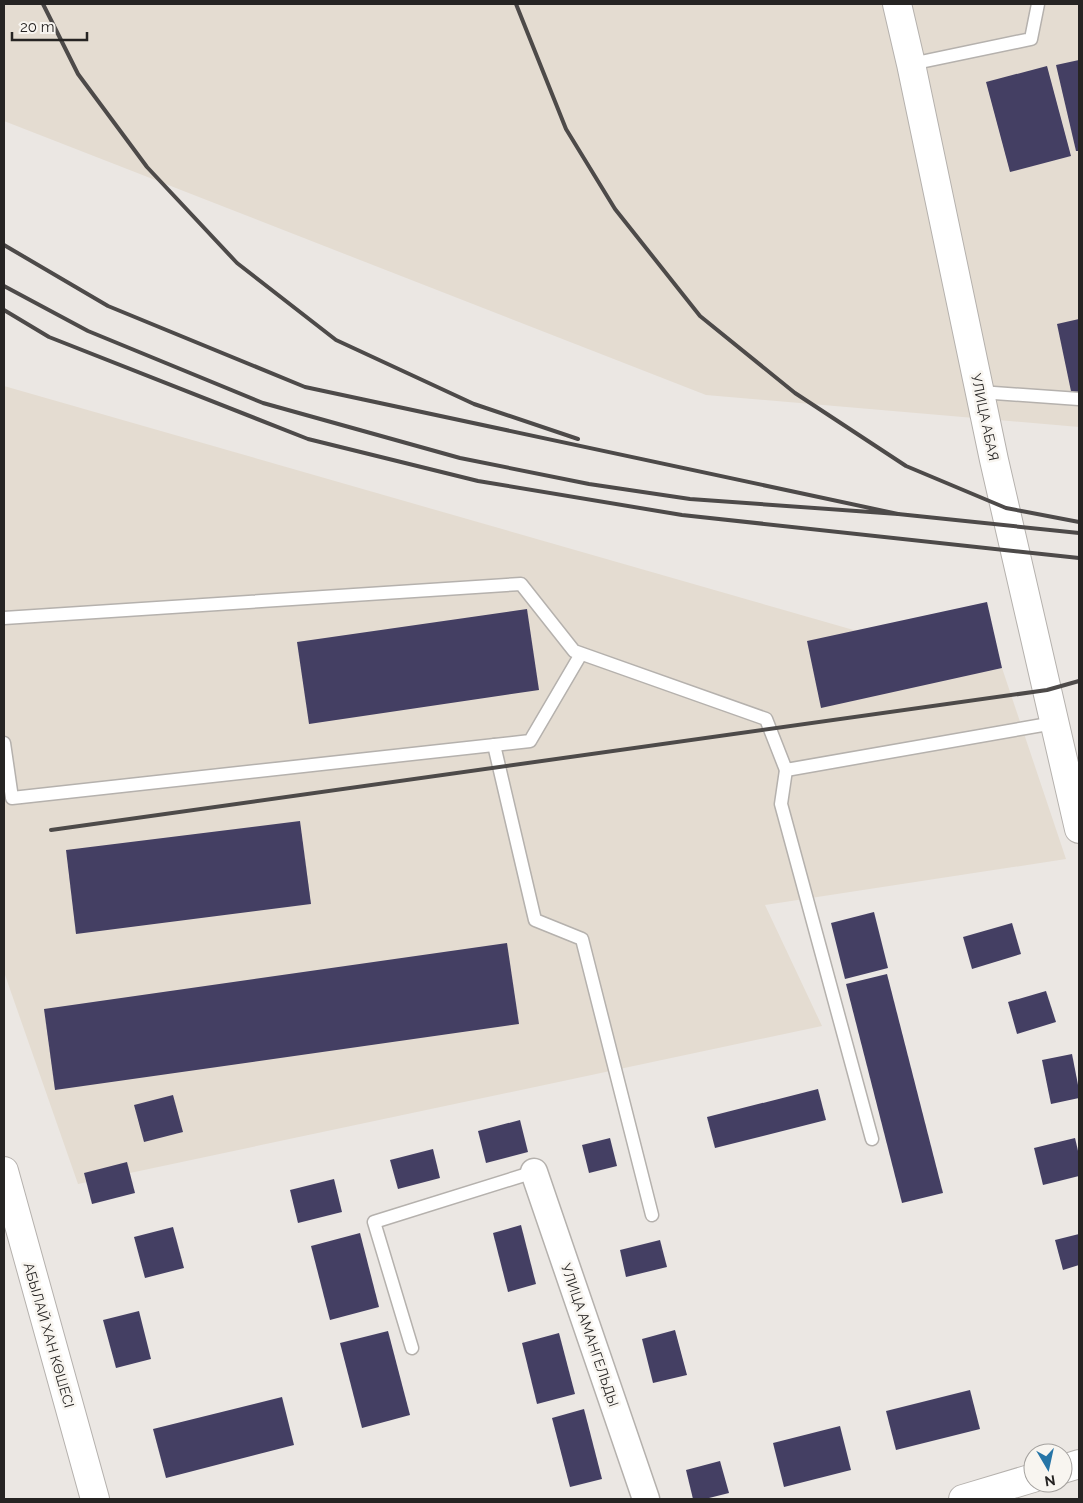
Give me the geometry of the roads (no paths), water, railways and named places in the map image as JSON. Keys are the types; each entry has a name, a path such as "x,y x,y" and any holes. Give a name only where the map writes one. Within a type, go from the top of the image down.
{"street":[{"name":"УЛИЦА АБАЯ","path":"897,4 980,392 1054,723 1075,792 1079,829"},
{"name":"АБЫЛАЙ ХАН КӨШЕСІ","path":"4,1171 95,1499"},
{"name":"УЛИЦА АМАНГЕЛЬДЫ","path":"534,1172 646,1499"},
{"path":"963,1499 1023,1481"}],"lane":[{"path":"911,64 1031,39 1038,4"},
{"path":"980,392 1079,399"},
{"path":"4,618 520,584 574,651 766,719 786,770 781,804 872,1139"},
{"path":"4,742 12,798 530,740 581,654"},
{"path":"786,770 1054,723"},
{"path":"494,744 535,920 582,940 652,1215"},
{"path":"412,1348 374,1222 534,1172"}],"railway":[{"path":"43,4 78,74 147,167 237,263 336,340 474,404 578,439"},
{"path":"516,4 566,129 615,209 700,316 795,393 906,466 1006,508 1079,522"},
{"path":"4,245 108,306 305,387 898,514 690,499 589,484 460,458 263,403 88,331 4,286"},
{"path":"4,310 49,337 308,439 478,481 682,515 1079,558"},
{"path":"898,514 1079,533"},
{"path":"51,830 1047,690 1079,681"}]}
